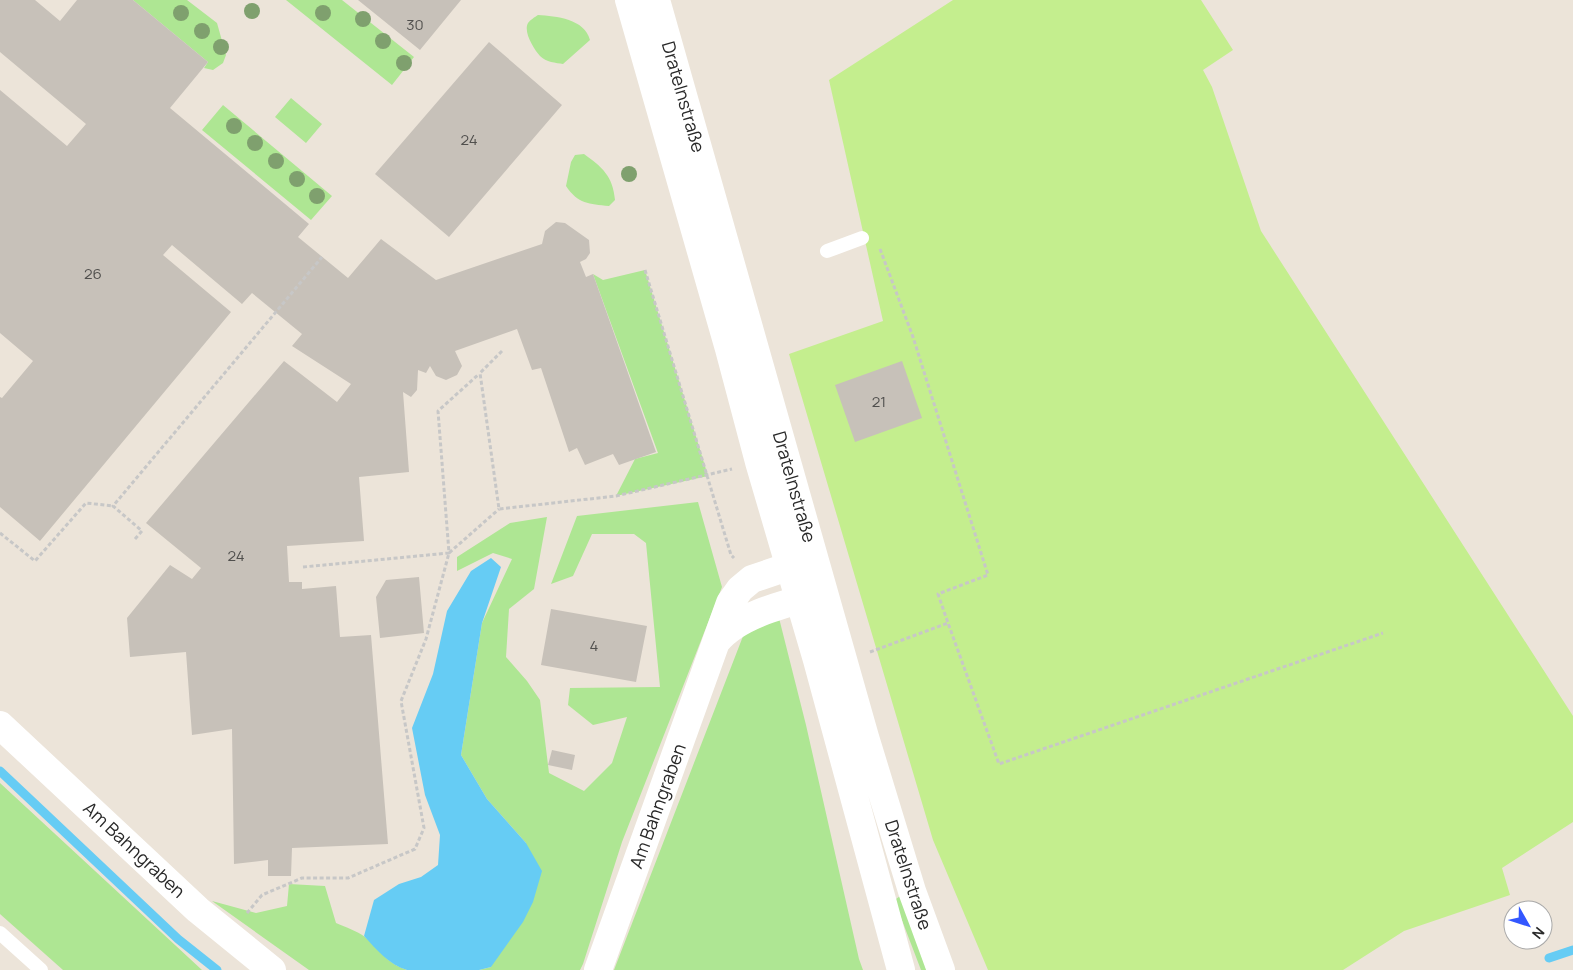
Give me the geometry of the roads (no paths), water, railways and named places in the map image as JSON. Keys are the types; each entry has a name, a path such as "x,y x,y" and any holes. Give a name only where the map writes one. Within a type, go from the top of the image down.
{"main road":[{"name":"Dratelnstraße","path":"629,0 759,462 802,562"},
{"name":"Dratelnstraße","path":"656,0 778,434 802,562 812,597 871,855 901,970"},
{"name":"Am Bahngraben","path":"598,970 730,603 740,589 752,579 802,562"},
{"name":"Dratelnstraße","path":"812,597 844,661 912,891 941,970"},
{"name":"Am Bahngraben","path":"717,641 724,632 740,622 812,597"},
{"name":"Am Bahngraben","path":"0,725 198,910 272,970"}],"lane":[{"path":"827,251 862,238"},
{"path":"0,933 41,970"}],"water":[{"path":"491,558 501,567 482,623 461,755 487,799 526,843 542,871 533,902 523,922 491,967 479,970 407,970 388,960 364,936 374,900 399,884 421,877 438,865 440,835 425,795 412,728 433,674 447,611 471,571"}],"waterway":[{"path":"0,771 178,939 217,970"},
{"path":"1549,958 1573,950"}]}
